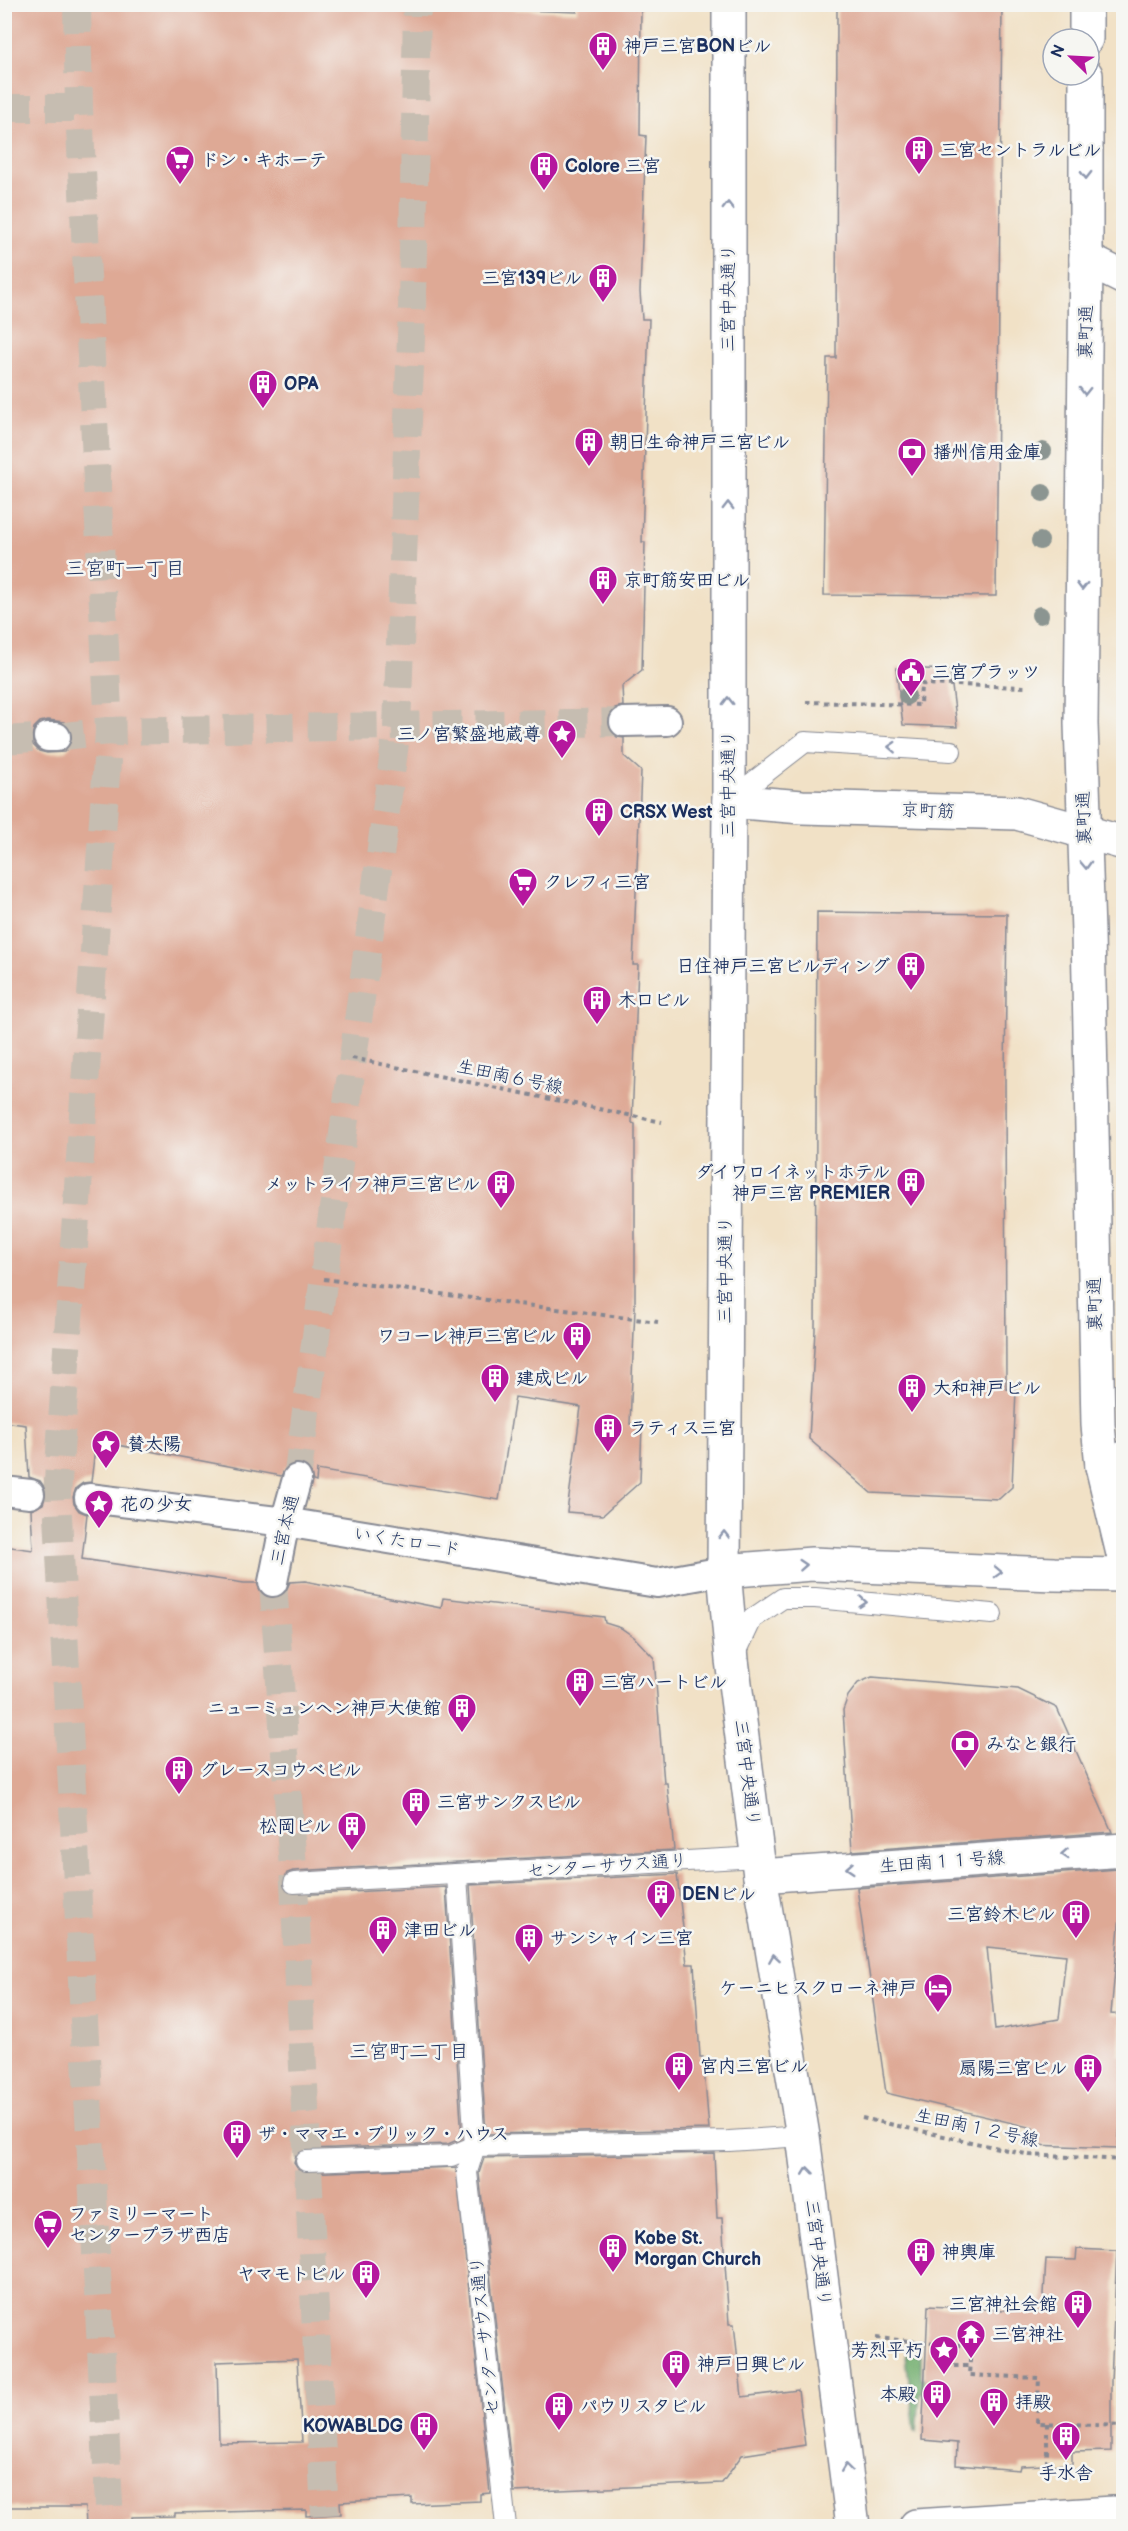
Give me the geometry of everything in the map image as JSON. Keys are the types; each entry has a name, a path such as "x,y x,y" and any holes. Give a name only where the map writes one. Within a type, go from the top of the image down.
{"street":[{"name":"三宮中央通り","path":"729,4 729,801 724,1571 732,1660 759,1866 803,2136 853,2526"},
{"path":"1086,4 1086,27"},
{"name":"裏町通","path":"1086,87 1080,724 1085,832 1098,1425 1113,1462 1124,1558"},
{"path":"1086,259 1124,278"},
{"path":"624,722 667,721"},
{"name":"京町筋","path":"729,801 802,807 1017,813 1124,843"},
{"name":"三宮本通","path":"273,1582 285,1522 297,1479"},
{"name":"いくたロード","path":"89,1498 285,1522 657,1583 724,1571"},
{"path":"724,1571 813,1564 1124,1575"},
{"name":"生田南１１号線","path":"759,1866 1124,1850"},
{"path":"916,2526 1113,2513 1124,2515"}],"lane":[{"path":"729,801 805,742 951,750"},
{"path":"732,1660 752,1619 783,1598 815,1598 992,1614"},
{"name":"センターサウス通り","path":"294,1883 759,1866"},
{"name":"センターサウス通り","path":"457,1876 475,2146 467,2172 506,2526"},
{"path":"306,2161 451,2156 475,2146 729,2141 803,2136"}],"path":[{"path":"806,702 920,705 922,676 903,675"},
{"path":"921,684 1026,687"},
{"name":"生田南６号線","path":"352,1058 662,1122"},
{"path":"324,1279 658,1322"},
{"name":"生田南１２号線","path":"862,2118 1030,2155 1124,2160"},
{"path":"876,2338 971,2346 969,2375 1039,2378 1037,2423 1124,2426"},
{"path":"945,2366 969,2366"},
{"path":"1047,2423 1047,2479"}],"green space":[{"path":"908,2353 921,2356 921,2378 957,2381 956,2395 920,2393 917,2432 915,2431 906,2355"}],"building":[{"path":"4,4 433,4 433,7 577,12 577,4 641,4 640,135 646,136 640,292 642,319 649,319 642,542 645,542 642,670 622,686 623,706 615,708 608,722 610,731 617,737 624,738 624,756 641,771 633,965 638,965 632,1123 635,1124 635,1308 630,1424 642,1425 640,1482 603,1515 567,1512 581,1407 515,1397 499,1500 317,1470 316,1482 313,1481 309,1468 301,1463 292,1463 286,1467 281,1476 96,1441 91,1482 83,1483 76,1488 73,1497 74,1504 79,1511 87,1514 82,1559 257,1583 262,1594 270,1598 278,1598 285,1593 290,1582 305,1581 441,1608 443,1598 604,1617 605,1623 621,1628 634,1637 654,1658 664,1783 667,1783 674,1850 293,1871 287,1873 282,1883 284,1890 295,1895 446,1887 462,2138 448,2144 306,2149 296,2155 294,2162 300,2171 306,2173 456,2167 490,2493 480,2494 480,2501 412,2504 412,2498 340,2502 341,2514 306,2516 306,2510 175,2513 175,2516 132,2517 132,2523 86,2525 85,2507 4,2507 4,1546 33,1550 31,1510 43,1504 46,1495 45,1488 40,1481 29,1477 26,1425 4,1422","holes":["48,720 64,722 71,729 71,745 64,752 47,753 39,751 33,745 34,728 40,722","297,2359 302,2442 219,2443 217,2362"]},
{"path":"837,4 1002,4 996,596 824,595 827,358 836,358"},
{"path":"896,668 950,670 957,727 903,725"},
{"path":"817,912 1007,914 1006,1389 1016,1390 1012,1487 999,1499 871,1493 809,1439 815,1330"},
{"name":"みなと銀行","path":"872,1677 1018,1689 1057,1708 1112,1832 852,1851 843,1710 848,1696 858,1683"},
{"path":"1119,1869 1120,1915 1111,2014 1122,2015 1118,2055 1124,2055 1124,2077 1118,2148 1033,2145 1033,2128 886,2093 857,1888","holes":["987,1947 1066,1955 1059,2019 995,2030"]},
{"path":"677,1874 687,1964 694,1964 700,2057 703,2057 709,2129 486,2134 470,1885"},
{"path":"714,2153 717,2218 722,2218 729,2324 734,2324 742,2397 798,2390 805,2445 742,2455 722,2483 514,2492 479,2173 484,2158"},
{"name":"三宮神社","path":"1077,2249 1117,2251 1111,2381 1111,2451 1072,2452 1072,2464 1020,2466 1019,2470 956,2465 957,2443 922,2440 928,2306 1043,2312 1046,2259 1076,2260"}],"tunnel":[{"path":"77,4 79,108 109,731 57,1496 110,2524"},
{"path":"297,1479 397,728 412,309 417,4"},
{"path":"4,108 79,108"},
{"path":"56,737 109,731 624,722"},
{"path":"4,740 48,737"},
{"path":"273,1582 294,1883 325,2515"}],"place":[{"name":"神戸三宮BONビル","path":"603,72"},
{"name":"三宮セントラルビル","path":"919,176"},
{"name":"ドン・キホーテ","path":"180,186"},
{"name":"Colore 三宮","path":"544,192"},
{"name":"三宮139ビル","path":"603,304"},
{"name":"OPA","path":"263,410"},
{"name":"朝日生命神戸三宮ビル","path":"589,468"},
{"name":"播州信用金庫","path":"912,478"},
{"name":"京町筋安田ビル","path":"603,606"},
{"name":"三宮プラッツ","path":"911,698"},
{"name":"三ノ宮繁盛地蔵尊","path":"562,760"},
{"name":"CRSX West","path":"599,838"},
{"name":"クレフィ三宮","path":"523,908"},
{"name":"日住神戸三宮ビルディング","path":"911,992"},
{"name":"木口ビル","path":"597,1026"},
{"name":"ダイワロイネットホテル 神戸三宮 PREMIER","path":"911,1208"},
{"name":"メットライフ神戸三宮ビル","path":"501,1210"},
{"name":"ワコーレ神戸三宮ビル","path":"577,1362"},
{"name":"建成ビル","path":"495,1404"},
{"name":"大和神戸ビル","path":"912,1414"},
{"name":"ラティス三宮","path":"608,1454"},
{"name":"賛太陽","path":"106,1470"},
{"name":"花の少女","path":"99,1530"},
{"name":"三宮ハートビル","path":"580,1708"},
{"name":"ニューミュンヘン神戸大使館","path":"462,1734"},
{"name":"みなと銀行","path":"965,1770"},
{"name":"グレースコウベビル","path":"179,1796"},
{"name":"三宮サンクスビル","path":"416,1828"},
{"name":"松岡ビル","path":"352,1852"},
{"name":"DENビル","path":"661,1920"},
{"name":"三宮鈴木ビル","path":"1076,1940"},
{"name":"津田ビル","path":"383,1956"},
{"name":"サンシャイン三宮","path":"529,1964"},
{"name":"ケーニヒスクローネ神戸","path":"938,2014"},
{"name":"宮内三宮ビル","path":"679,2092"},
{"name":"扇陽三宮ビル","path":"1088,2094"},
{"name":"ザ・ママエ・ブリック・ハウス","path":"237,2160"},
{"name":"ファミリーマート センタープラザ西店","path":"48,2250"},
{"name":"Kobe St. Morgan Church","path":"613,2274"},
{"name":"神輿庫","path":"921,2278"},
{"name":"ヤマモトビル","path":"366,2300"},
{"name":"三宮神社会館","path":"1078,2330"},
{"name":"三宮神社","path":"971,2360"},
{"name":"芳烈平朽","path":"944,2376"},
{"name":"神戸日興ビル","path":"676,2390"},
{"name":"本殿","path":"937,2420"},
{"name":"拝殿","path":"994,2428"},
{"name":"パウリスタビル","path":"559,2432"},
{"name":"KOWABLDG","path":"424,2452"},
{"name":"手水舎","path":"1066,2462"}],"district":[{"name":"三宮町一丁目","path":"125,569"},
{"name":"三宮町二丁目","path":"409,2052"}]}
